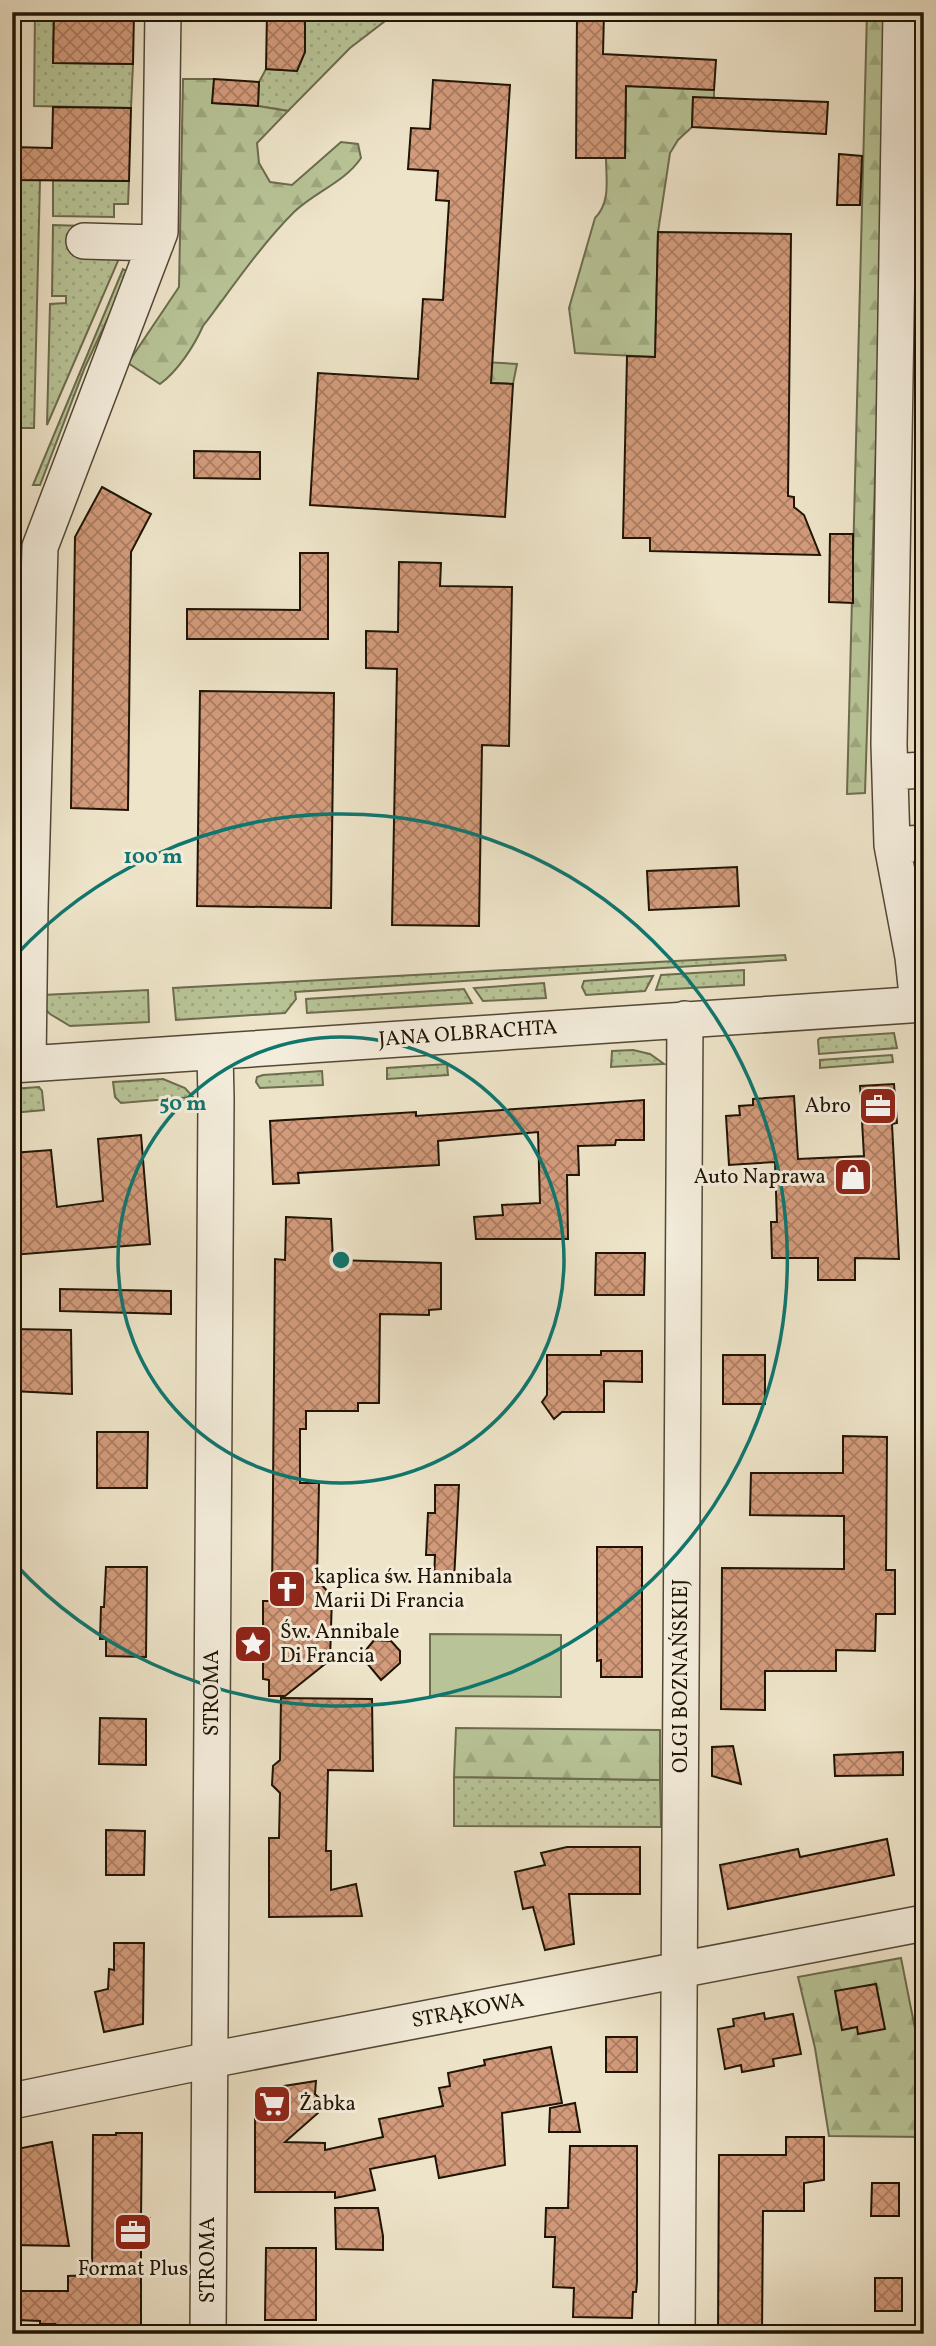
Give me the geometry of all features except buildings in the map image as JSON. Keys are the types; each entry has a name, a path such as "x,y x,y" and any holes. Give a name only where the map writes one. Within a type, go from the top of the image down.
{"street":[{"path":"20,1065 30,908 40,547 160,232 163,12"},
{"path":"909,26 912,95 890,772 908,844 913,957 921,1005"},
{"path":"84,241 156,243"},
{"path":"890,772 924,769"},
{"name":"JANA OLBRACHTA","path":"20,1065 921,1005"},
{"name":"OLGI BOZNAŃSKIEJ","path":"677,2334 685,1019"},
{"name":"STROMA","path":"208,2334 215,1052"},
{"name":"STRĄKOWA","path":"12,2101 210,2060 924,1923"}],"green space":[{"path":"35,12 54,12 53,63 133,64 131,108 34,106"},
{"path":"305,12 389,12 385,21 350,48 288,111 258,106 259,82 266,69 297,71"},
{"path":"867,12 886,12 883,230 865,793 847,794"},
{"path":"183,79 214,79 213,103 288,111 257,143 259,163 270,182 292,185 341,142 358,144 361,158 347,174 302,205 282,225 203,326 179,365 160,384 128,363 179,287"},
{"path":"626,86 714,90 714,98 693,98 692,127 678,140 670,153 658,232 655,357 575,353 569,308 595,218 606,198 606,158 625,158"},
{"path":"19,180 40,180 34,428 12,428 17,332 12,331 12,287 17,286"},
{"path":"53,180 129,181 128,204 114,204 114,217 53,216"},
{"path":"53,225 84,226 121,254 47,425 50,304 66,303 66,296 52,296"},
{"path":"123,269 129,273 85,367 40,485 33,485"},
{"path":"419,358 517,364 513,384 418,379"},
{"path":"785,955 786,960 295,992 296,999 285,1013 176,1020 173,988"},
{"path":"744,970 744,985 656,990 661,975"},
{"path":"653,976 645,991 586,995 582,987 584,981"},
{"path":"544,983 546,998 483,1001 474,988"},
{"path":"464,989 472,1003 307,1013 306,999"},
{"path":"148,990 149,1022 70,1026 42,1006 42,995"},
{"path":"894,1033 897,1048 819,1054 820,1038"},
{"path":"633,1050 650,1054 664,1064 611,1067 612,1051"},
{"path":"892,1055 893,1062 820,1068 820,1060"},
{"path":"447,1064 448,1075 387,1079 387,1068"},
{"path":"322,1071 323,1085 260,1088 256,1082 257,1077 263,1075"},
{"path":"163,1079 185,1088 193,1097 121,1103 115,1097 113,1082"},
{"path":"39,1087 44,1110 12,1113 12,1089"},
{"path":"430,1634 561,1635 561,1697 430,1696"},
{"path":"456,1728 660,1730 660,1780 454,1777"},
{"path":"454,1777 660,1780 661,1827 454,1826"},
{"path":"901,1958 924,2074 924,2137 829,2136 815,2048 798,1977"}],"place":[{"name":"Abro","path":"878,1106"},
{"name":"Auto Naprawa","path":"853,1177"},
{"name":"kaplica św. Hannibala Marii Di Francia","path":"287,1589"},
{"name":"Św. Annibale Di Francia","path":"253,1644"},
{"name":"Żabka","path":"272,2104"},
{"name":"Format Plus","path":"133,2232"}]}
